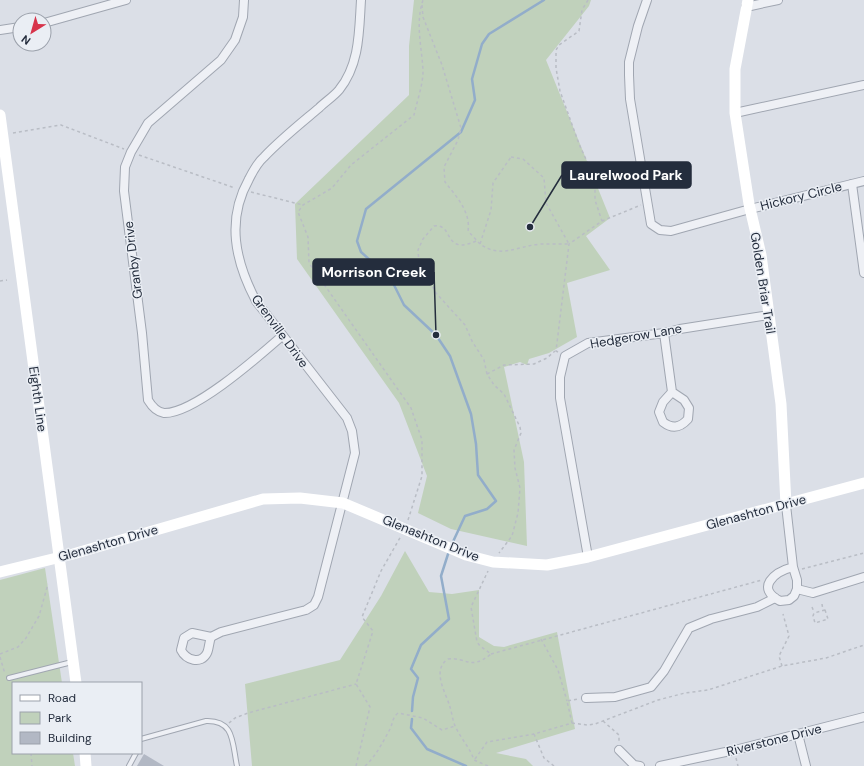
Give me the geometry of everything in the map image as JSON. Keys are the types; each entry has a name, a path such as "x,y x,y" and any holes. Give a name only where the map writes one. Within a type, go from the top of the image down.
{"street":[{"path":"52,21 126,0"},
{"name":"Granby Drive","path":"244,0 243,17 235,40 221,60 148,123 131,152 125,167 124,190 142,333 148,400 151,406 163,413 177,411 192,404 212,391 282,336"},
{"name":"Grenville Drive","path":"210,637 222,632 306,610 314,605 318,596 355,453 352,431 347,418 256,301 246,282 237,247 235,226 237,205 257,164 264,156 339,90 351,70 358,50 361,0"},
{"name":"Hickory Circle","path":"648,0 634,41 629,62 629,75 630,100 651,224 660,230 671,231 750,209 864,181"},
{"path":"747,4 778,0"},
{"name":"Golden Briar Trail","path":"747,4 735,69 736,113 750,209 761,255 781,404 786,505 797,589"},
{"path":"0,30 12,28"},
{"path":"736,113 864,85"},
{"name":"Eighth Line","path":"0,115 76,682"},
{"name":"Hickory Circle","path":"852,184 864,273"},
{"name":"Hedgerow Lane","path":"588,557 560,398 560,377 566,356 588,343 664,333 680,329 769,315"},
{"path":"664,333 672,392 684,400 689,408 688,419 684,424 673,427 663,422 659,412 662,402 672,392"},
{"name":"Glenashton Drive","path":"0,572 59,557 263,499 300,498 343,503 466,555 493,562 547,566 588,557 864,483"},
{"path":"793,567 774,575 770,581 768,588 770,594 780,601 789,600 794,596 797,589 812,593 864,577"},
{"path":"586,698 615,696 651,687 664,671 689,628 711,619 757,607 775,598"},
{"name":"Riverstone Drive","path":"660,766 735,750 864,717"},
{"path":"798,734 806,766"},
{"path":"619,750 634,764 640,766"},
{"path":"85,754 86,766"}],"lane":[{"path":"7,678 73,662"},
{"path":"142,739 206,721 217,721 226,726 230,734 237,766"},
{"path":"129,766 135,754"}],"path":[{"path":"356,766 370,707 356,684 373,631 362,617 381,571 406,529 422,476 422,440 411,408 309,263 308,237 298,212 303,205 332,188 351,165 414,114 423,72 419,47 419,17 423,0"},
{"path":"588,0 582,10 579,31 564,41 556,50 556,68 563,97 579,144 595,179 595,200 602,221"},
{"path":"422,3 422,18 442,65 461,128 458,140 444,167 445,182 465,210 469,221 468,231 476,241 488,250 499,252 540,244 569,244 602,221 641,205"},
{"path":"13,133 61,125 131,152 243,190 303,205"},
{"path":"480,244 491,210 493,183 511,157 522,159 544,178 546,203 569,244 556,351 547,358 534,364 504,365 487,374"},
{"path":"476,241 465,245 455,244 449,238 442,226 434,226 423,239 418,250 418,257 421,269 436,293 465,325 472,341 484,360 487,374 494,385 504,394 520,427 521,433 514,450 515,468 520,488 518,513 512,536 498,555"},
{"path":"0,281 6,280"},
{"path":"556,351 560,353"},
{"path":"793,567 803,569 864,553"},
{"path":"488,570 472,603 471,611 477,642 480,646 492,654"},
{"path":"488,766 474,760 469,747 463,741 455,726 450,706 443,689 440,668 442,664 452,659 464,662 477,662 492,654 748,584 774,575"},
{"path":"7,678 0,655 18,648 26,638 39,616 48,584"},
{"path":"812,607 815,623 828,619 825,610 823,610 822,604"},
{"path":"814,613 823,610"},
{"path":"782,666 779,656 789,636 783,614"},
{"path":"541,640 558,670 572,723"},
{"path":"474,760 487,742 534,734 572,723 587,726 658,700 685,693 708,690 782,666 826,658 864,645"},
{"path":"226,726 235,718 248,712 356,684"},
{"path":"567,701 586,698"},
{"path":"365,766 372,759 390,728 393,717 398,713 415,715 442,730 455,726"},
{"path":"603,721 619,735 619,750"},
{"path":"534,734 544,758 554,766"},
{"path":"31,754 32,766"}],"green space":[{"path":"414,0 591,0 589,6 546,60 610,218 586,236 610,270 567,283 577,337 549,353 529,359 527,365 520,362 504,367 524,462 527,546 451,529 418,513 427,476 399,403 297,259 295,204 409,95 409,46"},
{"path":"405,551 429,592 452,594 479,590 479,637 494,646 504,647 557,632 575,729 496,753 526,759 533,766 252,766 245,684 340,660 381,596"},
{"path":"45,568 62,682 12,682 12,754 73,754 75,766 0,766 0,580"}],"building":[{"path":"144,754 164,766 137,766"}],"waterway":[{"path":"451,546 465,516 487,509 496,501 478,475 476,444 471,414 450,356 436,335 404,305 391,279 361,252 357,241 366,209 461,132 475,100 472,79 482,44 489,34 544,0"},
{"path":"412,711 413,697 418,678 411,669 421,645 449,619 441,576 449,551"},
{"path":"412,719 411,728 427,749 466,766"}],"place":[{"name":"Laurelwood Park","path":"530,227"},
{"name":"Morrison Creek","path":"436,335"}]}
